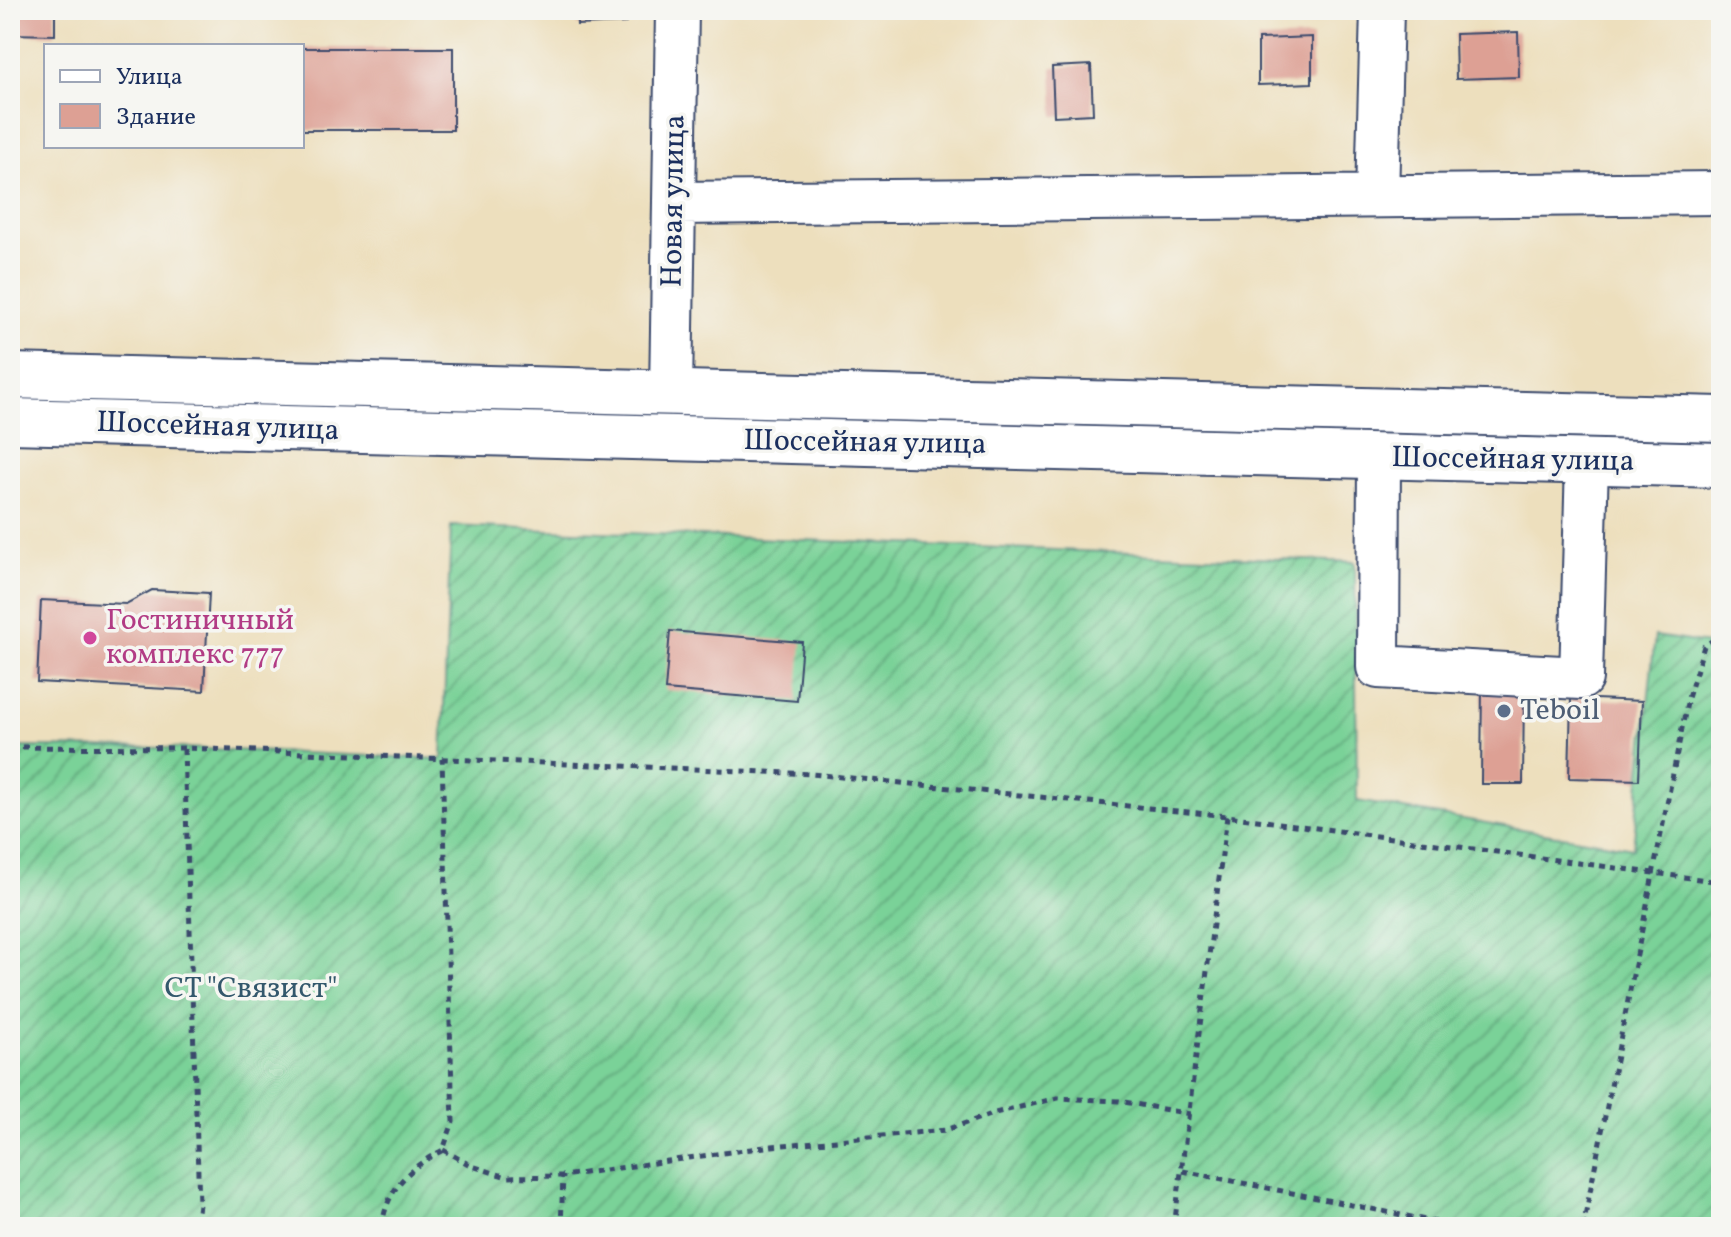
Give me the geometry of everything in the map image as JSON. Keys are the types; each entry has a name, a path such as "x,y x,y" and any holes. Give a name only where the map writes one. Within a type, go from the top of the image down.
{"highway":[{"name":"Шоссейная улица","path":"10,376 1721,419"},
{"name":"Шоссейная улица","path":"10,421 1721,465"}],"street":[{"name":"Новая улица","path":"671,393 677,10"},
{"path":"1377,196 1382,10"},
{"path":"675,203 1721,193"},
{"path":"1379,456 1378,667 1581,678 1587,462"}],"path":[{"path":"1583,1227 1692,685 1704,646 1721,635"},
{"path":"10,747 184,748 812,774 1227,816 1721,882"},
{"path":"184,748 199,1204 196,1227"},
{"path":"382,1227 393,1191 416,1163 443,1150 453,1122 442,759"},
{"path":"1174,1227 1227,816"},
{"path":"443,1150 472,1166 507,1177 563,1176 772,1146 946,1130 995,1113 1058,1098 1119,1101 1190,1114"},
{"path":"1183,1171 1461,1227"},
{"path":"561,1227 563,1176"}],"green space":[{"name":"СТ \"Связист\"","path":"451,526 1355,562 1357,801 1633,848 1655,636 1721,646 1721,1227 10,1227 10,747 184,748 442,759"}],"building":[{"path":"10,10 55,10 55,35 10,34"},
{"path":"576,10 625,10 626,23 577,25"},
{"path":"1518,32 1519,77 1456,79 1455,34"},
{"path":"1312,37 1312,83 1258,85 1258,39"},
{"path":"304,48 453,48 453,130 304,130"},
{"path":"1091,65 1093,114 1054,116 1052,67"},
{"path":"152,590 209,593 204,691 37,682 41,600 126,604"},
{"path":"670,631 802,642 797,701 665,690"},
{"path":"1482,683 1524,684 1523,784 1481,784"},
{"path":"1571,698 1642,701 1639,780 1569,778"}],"place":[{"name":"Гостиничный комплекс 777","path":"90,638"},
{"name":"Teboil","path":"1504,711"}]}
